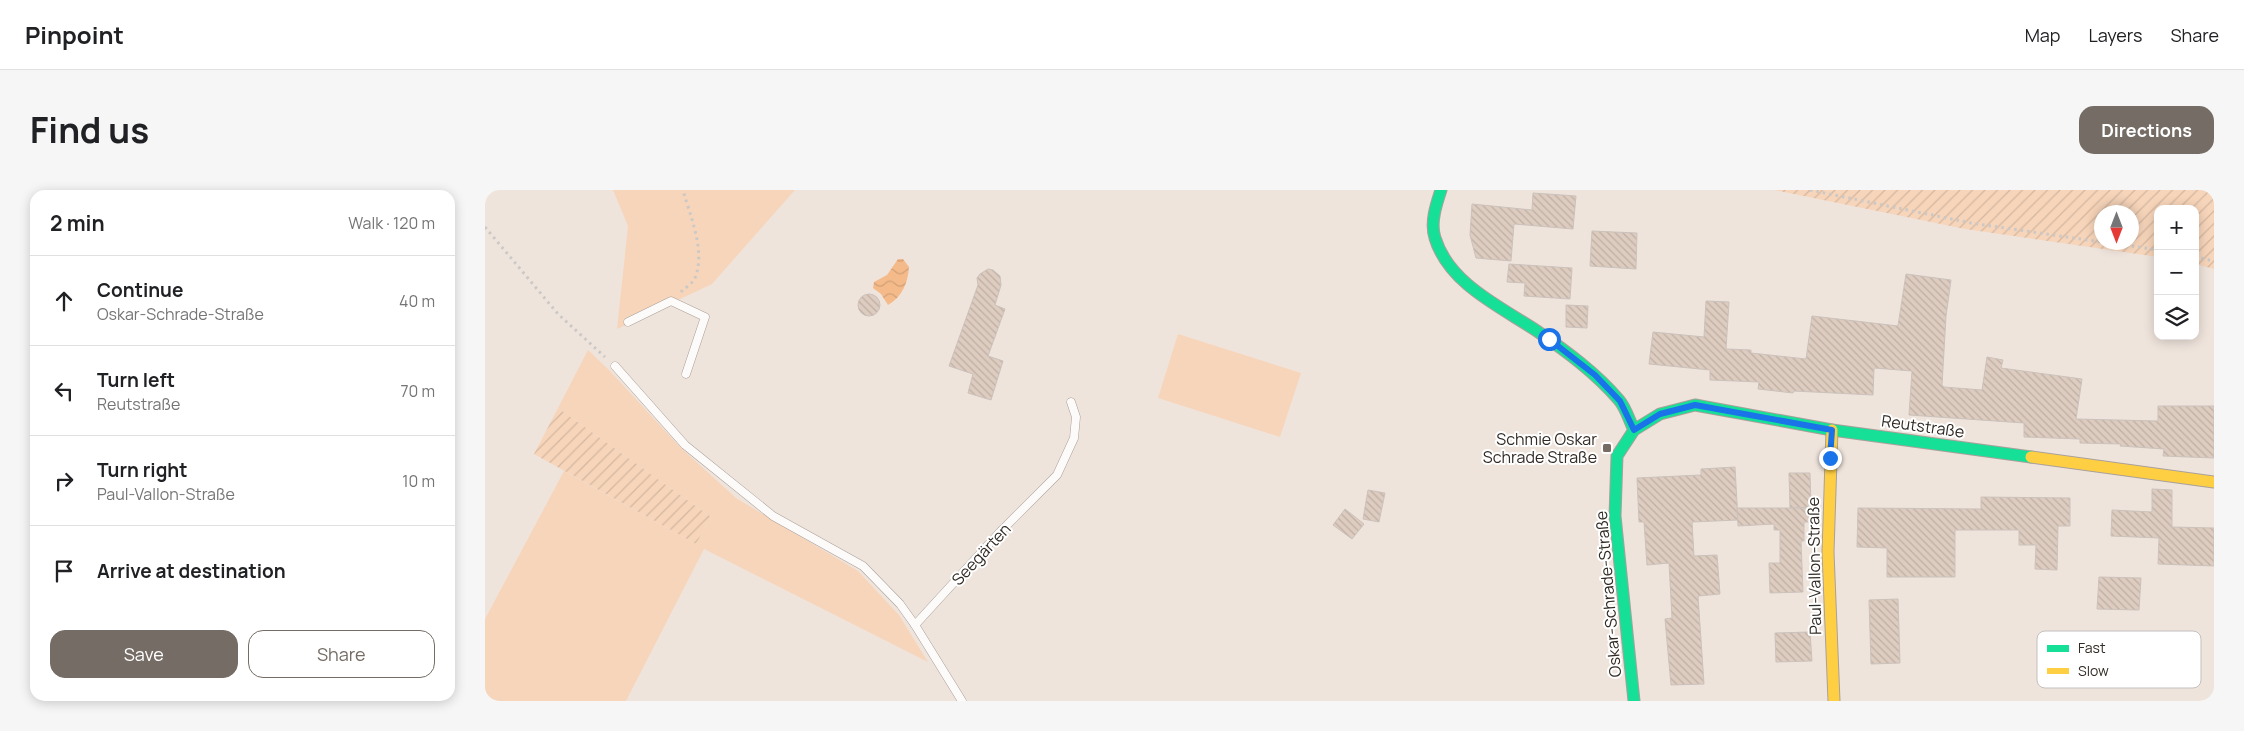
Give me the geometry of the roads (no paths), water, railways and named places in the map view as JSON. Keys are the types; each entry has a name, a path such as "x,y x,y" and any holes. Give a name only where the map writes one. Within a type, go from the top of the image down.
{"street":[{"path":"1441,190 1435,211 1435,238 1453,271 1487,297 1549,339 1595,375 1620,401 1634,430"},
{"name":"Reutstraße","path":"1634,430 1660,414 1695,405 1832,430 2214,482"},
{"name":"Oskar-Schrade-Straße","path":"1634,430 1617,456 1615,516 1634,701"},
{"name":"Paul-Vallon-Straße","path":"1832,430 1828,552 1833,701"}],"lane":[{"path":"629,322 671,301 705,317 686,374"},
{"path":"615,366 685,445 773,516 863,566 900,604 962,701"},
{"name":"Seegärten","path":"915,626 1000,532 1057,475 1074,438 1076,417 1071,402"}],"water":[{"path":"898,259 903,259 909,267 907,279 901,294 888,305 881,294 873,288 874,282 887,275"}],"place":[{"name":"Schmie Oskar Schrade Straße","path":"1607,448"}]}
